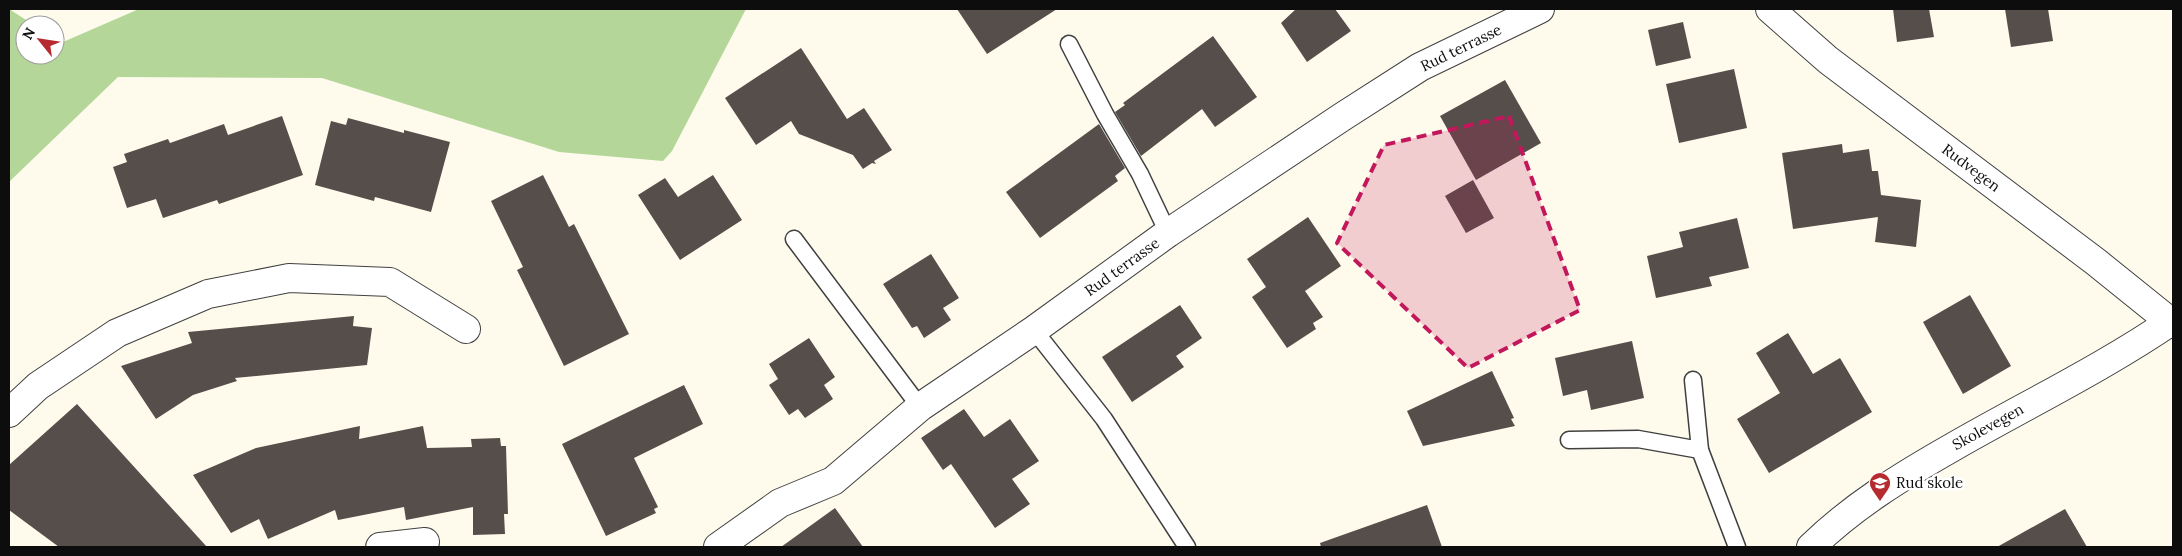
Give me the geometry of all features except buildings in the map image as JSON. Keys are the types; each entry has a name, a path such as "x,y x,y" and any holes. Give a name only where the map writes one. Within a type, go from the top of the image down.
{"street":[{"name":"Rud terrasse","path":"718,547 780,503 833,481 920,407 1034,330 1168,234 1420,67 1540,9"},
{"name":"Rudvegen","path":"1770,9 1828,60 2173,322"},
{"path":"9,413 38,386 117,333 208,294 289,278 390,282 466,329"},
{"name":"Skolevegen","path":"1811,547 1830,528 1903,476 2112,359 2173,322"},
{"path":"380,547 425,542"}],"lane":[{"path":"1069,44 1105,114 1140,174 1168,234"},
{"path":"794,239 920,407"},
{"path":"1034,330 1104,419 1187,547"},
{"path":"1693,380 1700,450 1737,547"},
{"path":"1569,440 1638,440 1700,450"}],"highlighted area":[{"path":"1509,116 1580,310 1468,368 1337,243 1384,145"}],"green space":[{"path":"9,9 18,15 15,15 15,65 65,65 65,41 139,9 746,9 672,151 663,161 559,152 322,78 118,77 9,182"}],"place":[{"name":"Rud skole","path":"1880,502"}]}
